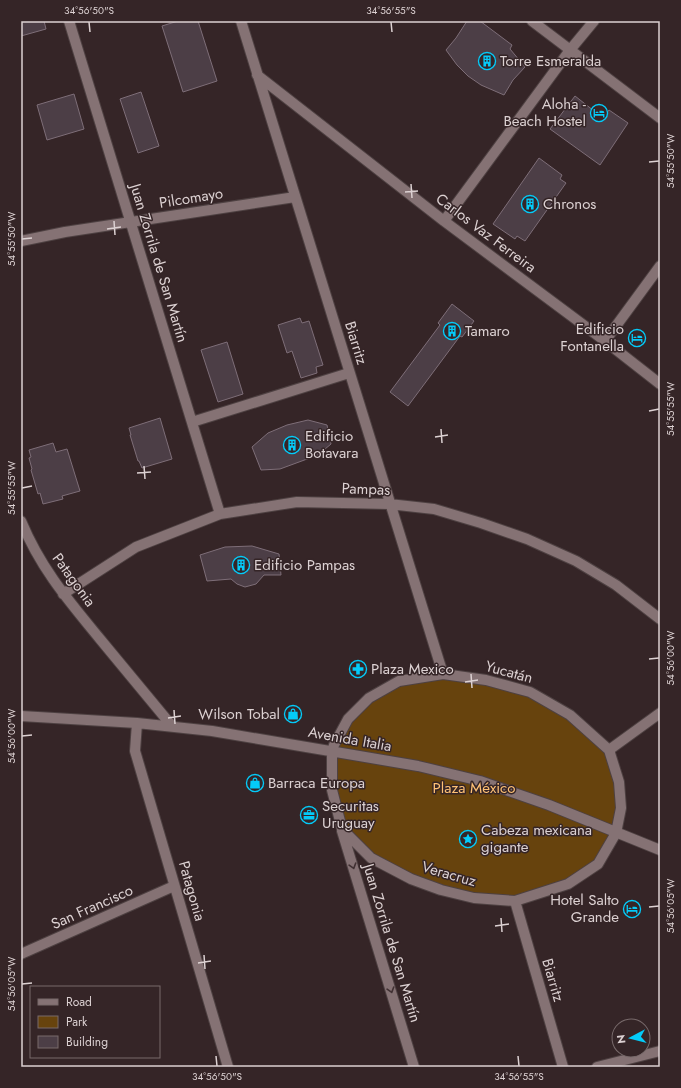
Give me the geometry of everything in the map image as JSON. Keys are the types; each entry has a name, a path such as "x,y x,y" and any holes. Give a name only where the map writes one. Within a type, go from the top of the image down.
{"street":[{"name":"Juan Zorrila de San Martín","path":"69,21 220,514"},
{"name":"Biarritz","path":"241,21 389,504 443,674"},
{"path":"532,21 660,118"},
{"path":"444,221 570,50 594,21"},
{"name":"Carlos Vaz Ferreira","path":"257,75 444,221 660,384"},
{"name":"Pilcomayo","path":"21,241 65,232 295,197"},
{"path":"605,341 660,266"},
{"path":"192,422 349,373"},
{"name":"Pampas","path":"63,594 136,547 220,514 297,502 389,504 434,509 528,539 576,561 616,585 660,619"},
{"name":"Patagonia","path":"21,521 31,544 46,570 63,594 172,726"},
{"name":"Yucatán","path":"332,752 334,744 348,719 369,698 399,681 443,674 486,680 530,692 570,715 608,750 619,782 621,808 616,833"},
{"path":"608,750 660,713"},
{"name":"Avenida Italia","path":"21,716 137,723 212,731 418,766 480,781 549,805 660,850"},
{"name":"Patagonia","path":"137,723 135,751 228,1067"},
{"path":"332,752 332,790 342,829"},
{"name":"Juan Zorrila de San Martín","path":"342,829 414,1067"},
{"name":"Veracruz","path":"342,829 371,858 412,879 440,890 474,898 515,901 568,884 598,864 616,833"},
{"name":"San Francisco","path":"21,954 174,886"},
{"name":"Biarritz","path":"515,901 563,1067"},
{"path":"596,1067 660,1051"}],"green space":[{"name":"Plaza México","path":"443,674 530,692 570,715 609,750 621,808 598,864 568,884 515,901 441,890 371,858 342,829 332,790 334,745 348,719 399,681"}],"building":[{"path":"21,21 44,21 46,29 21,36"},
{"path":"178,21 198,21 217,81 183,92 162,26"},
{"name":"Torre Esmeralda","path":"467,21 480,21 512,45 510,49 525,67 513,80 504,95 481,85 468,76 457,65 446,50"},
{"path":"141,92 159,146 138,153 120,99"},
{"path":"74,94 84,129 47,140 37,105"},
{"path":"575,96 603,118 609,110 628,123 600,165 550,129"},
{"name":"Chronos","path":"539,158 562,175 560,179 566,183 525,241 517,236 515,239 493,224"},
{"path":"452,304 474,321 462,337 460,336 408,406 390,392 440,325 438,323"},
{"path":"300,318 302,323 309,321 323,365 316,367 317,373 301,378 292,351 287,353 278,325"},
{"path":"227,342 243,394 218,402 201,350"},
{"path":"160,418 172,459 142,468 138,461 129,428"},
{"name":"Edificio Botavara","path":"308,420 327,425 331,444 318,455 280,469 261,470 252,447 268,433 287,425"},
{"path":"53,443 56,452 67,449 80,491 62,496 63,499 43,504 40,493 38,494 31,470 29,458 31,457 29,450"},
{"name":"Edificio Pampas","path":"252,546 279,554 281,575 264,575 256,584 245,587 237,584 231,579 207,581 200,555 225,547"}],"place":[{"name":"Torre Esmeralda","path":"487,61"},
{"name":"Aloha - Beach Hostel","path":"599,113"},
{"name":"Chronos","path":"530,204"},
{"name":"Tamaro","path":"452,331"},
{"name":"Edificio Fontanella","path":"637,338"},
{"name":"Edificio Botavara","path":"292,445"},
{"name":"Edificio Pampas","path":"241,565"},
{"name":"Plaza Mexico","path":"358,669"},
{"name":"Wilson Tobal","path":"293,714"},
{"name":"Barraca Europa","path":"255,783"},
{"name":"Securitas Uruguay","path":"309,815"},
{"name":"Cabeza mexicana gigante","path":"468,839"},
{"name":"Hotel Salto Grande","path":"632,909"}]}
